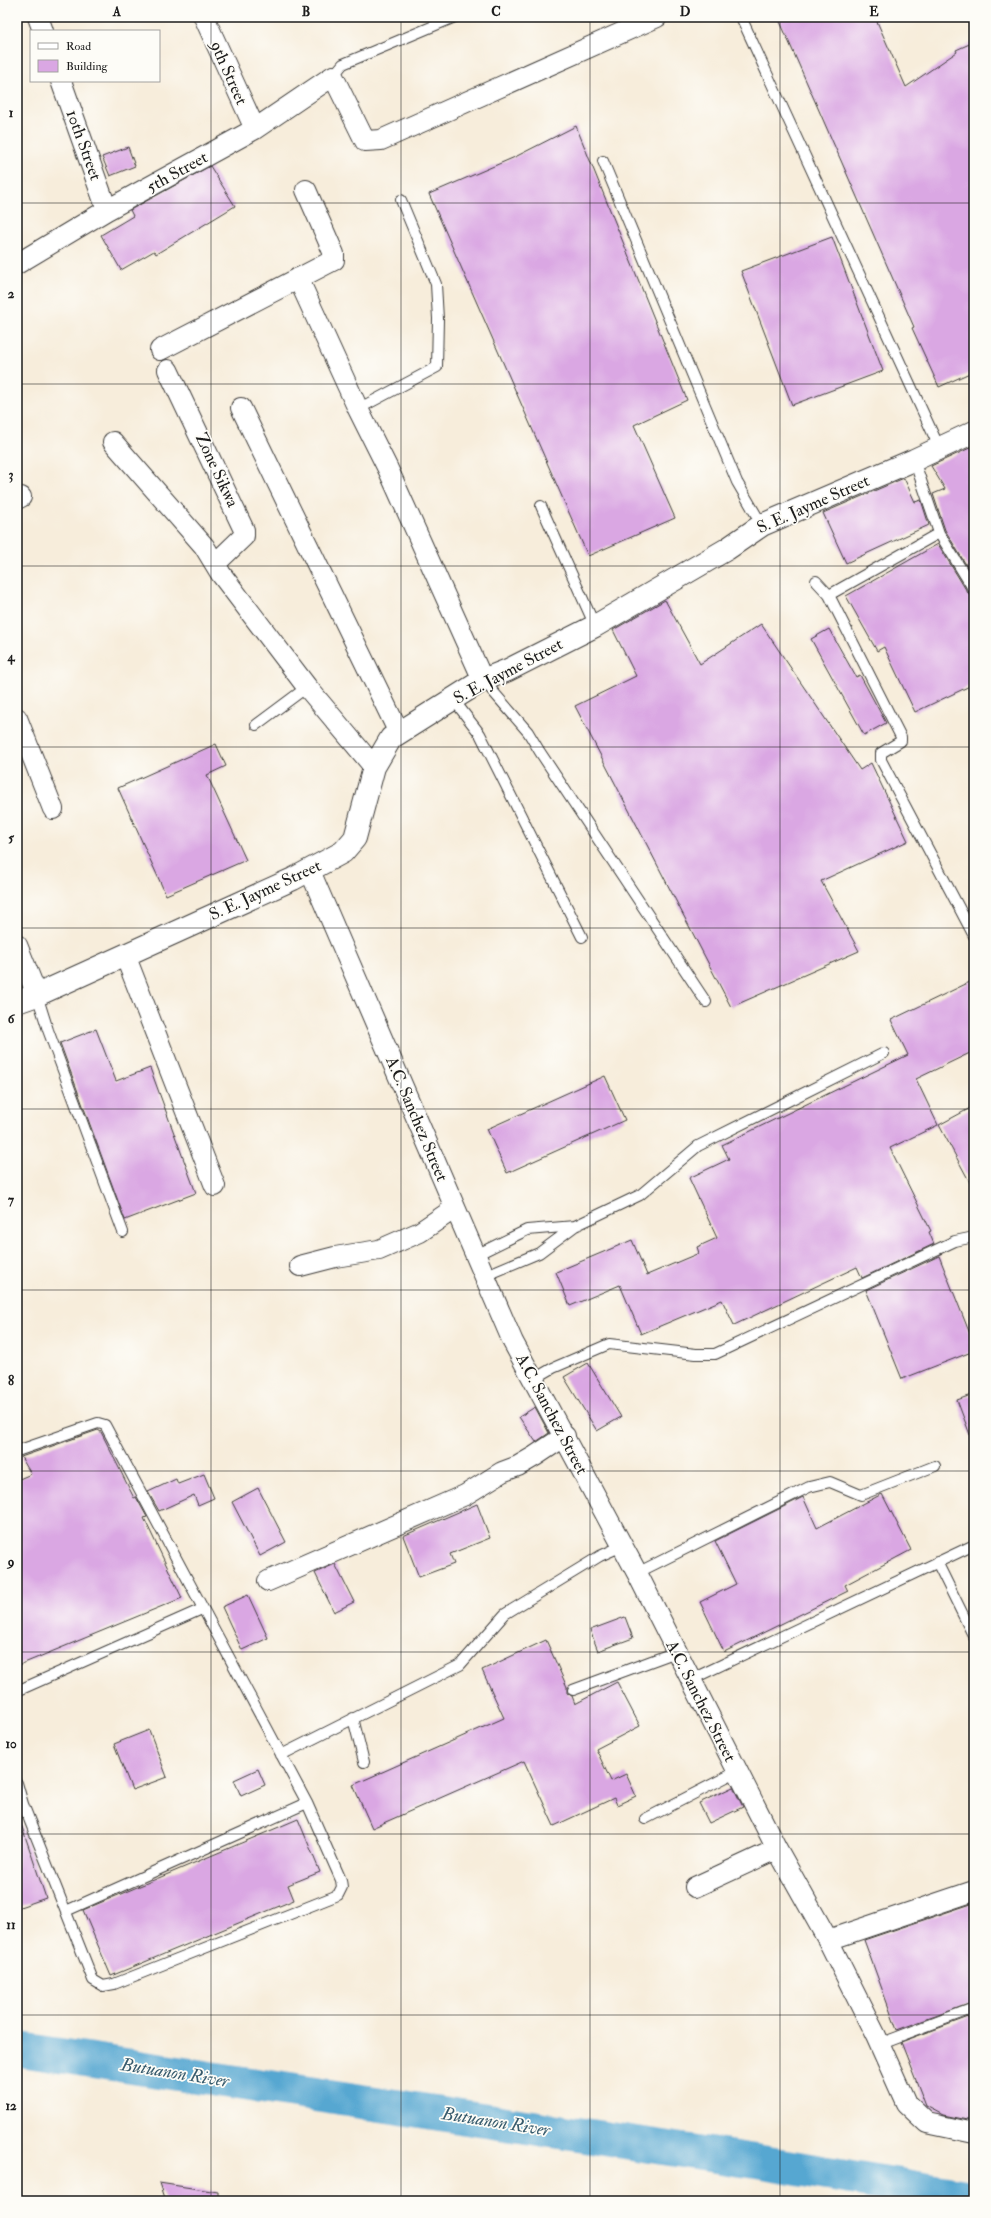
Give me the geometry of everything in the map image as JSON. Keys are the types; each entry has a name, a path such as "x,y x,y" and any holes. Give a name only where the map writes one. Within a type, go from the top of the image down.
{"street":[{"path":"38,17 43,30"},
{"name":"9th Street","path":"204,17 255,129"},
{"path":"334,76 365,141 381,140 657,17"},
{"name":"5th Street","path":"17,264 107,210 255,129 334,76"},
{"name":"10th Street","path":"61,82 107,210"},
{"path":"160,350 334,260 335,256 306,190"},
{"path":"298,278 358,409 388,468 483,680"},
{"name":"Zone Sikwa","path":"168,370 244,530 244,536 215,564"},
{"path":"241,408 399,733"},
{"name":"S. E. Jayme Street","path":"17,1002 37,995 310,871 343,852 355,838 374,767 391,738 483,680 508,670 595,626 727,549 762,524 914,460 939,447 974,432"},
{"path":"112,442 204,546 215,564 307,687 374,767"},
{"path":"17,718 53,809"},
{"name":"A.C. Sanchez Street","path":"310,871 513,1342 565,1436 637,1573 777,1849 828,1940 906,2103 927,2123 974,2133"},
{"path":"17,945 37,995"},
{"path":"125,955 215,1186"},
{"path":"300,1266 335,1257 379,1250 420,1232 456,1208"},
{"path":"268,1581 465,1495 502,1472 518,1466 565,1436"},
{"path":"695,1886 777,1849"},
{"path":"828,1940 974,1891"}],"lane":[{"path":"334,76 344,64 455,17"},
{"path":"741,17 939,447"},
{"path":"603,161 737,482 762,524"},
{"path":"358,409 437,367 438,319 436,284 402,200"},
{"path":"914,460 939,533 974,590"},
{"path":"541,506 595,626"},
{"path":"829,594 939,533"},
{"path":"816,580 829,594 901,737 901,741 881,753 881,760 974,936"},
{"path":"483,680 528,732 706,1002"},
{"path":"256,725 307,687"},
{"path":"453,699 480,734 582,937"},
{"path":"37,995 48,1030 123,1232"},
{"path":"484,1276 539,1253 575,1226 640,1195 698,1146 884,1053"},
{"path":"476,1255 527,1230 575,1226"},
{"path":"534,1379 553,1368 609,1344 696,1354 715,1354 955,1241 974,1237"},
{"path":"17,1451 98,1423 105,1425 307,1803 341,1880 342,1888 338,1895 114,1984 103,1986 93,1980 23,1804 17,1783"},
{"path":"637,1573 809,1488 830,1482 861,1495 935,1466"},
{"path":"692,1679 974,1545"},
{"path":"281,1755 460,1665 505,1614 600,1556 622,1546"},
{"path":"937,1562 974,1637"},
{"path":"17,1691 202,1609"},
{"path":"573,1690 676,1652"},
{"path":"353,1718 364,1762"},
{"path":"645,1819 738,1771"},
{"path":"66,1911 307,1803"},
{"path":"879,2044 974,2008"}],"building":[{"path":"778,17 875,17 906,87 957,52 956,50 974,42 974,371 939,387 912,328 914,327"},
{"path":"576,126 687,400 634,425 675,518 588,556 429,194 515,157"},
{"path":"128,147 135,166 110,176 102,157"},
{"path":"210,166 235,206 156,254 154,251 121,270 101,235 133,216 130,210"},
{"path":"832,237 883,371 792,405 741,271"},
{"path":"974,446 974,578 945,530 933,494 945,489 931,466"},
{"path":"904,478 915,502 921,500 929,525 846,563 823,513"},
{"path":"938,544 968,593 974,596 974,684 915,712 884,647 877,651 846,596"},
{"path":"665,600 700,664 761,624 860,770 871,763 908,841 821,881 859,951 731,1007 575,706 636,676 613,630"},
{"path":"829,629 856,677 860,675 886,723 864,735 811,639"},
{"path":"216,744 226,766 207,775 246,860 166,895 118,788"},
{"path":"974,980 974,1051 916,1079 938,1125 890,1148 931,1231 929,1232 934,1244 862,1278 857,1267 734,1325 722,1300 641,1334 620,1285 570,1306 556,1272 632,1240 647,1275 699,1253 697,1247 717,1238 689,1178 729,1159 722,1145 908,1055 891,1020"},
{"path":"96,1029 116,1081 150,1068 196,1193 125,1220 60,1043"},
{"path":"605,1076 625,1120 507,1173 487,1129"},
{"path":"974,1106 974,1190 939,1125"},
{"path":"939,1256 974,1344 974,1351 902,1379 866,1290"},
{"path":"588,1363 621,1417 597,1431 564,1377"},
{"path":"974,1394 974,1440 972,1440 957,1400"},
{"path":"535,1407 549,1433 536,1442 519,1417"},
{"path":"98,1430 101,1432 134,1498 136,1497 147,1517 144,1518 182,1598 17,1666 17,1480 31,1474 21,1457"},
{"path":"204,1474 214,1498 198,1505 194,1495 159,1511 148,1492 176,1479 178,1484"},
{"path":"258,1488 286,1542 260,1556 232,1502"},
{"path":"882,1494 911,1550 845,1585 848,1591 724,1652 700,1602 736,1584 715,1541 803,1497 817,1528"},
{"path":"477,1504 490,1538 450,1554 454,1564 419,1577 403,1536"},
{"path":"335,1564 354,1602 334,1612 315,1573"},
{"path":"248,1595 268,1638 242,1650 222,1607"},
{"path":"625,1617 633,1638 598,1651 590,1630"},
{"path":"546,1640 567,1687 567,1693 572,1696 575,1704 617,1682 640,1726 596,1749 611,1781 626,1774 636,1796 617,1805 614,1798 554,1826 524,1761 372,1828 353,1785 504,1718 482,1670"},
{"path":"149,1730 167,1777 132,1790 114,1744"},
{"path":"258,1769 265,1785 241,1796 234,1780"},
{"path":"733,1787 743,1807 709,1823 699,1803"},
{"path":"298,1819 320,1872 288,1885 294,1900 111,1976 83,1910"},
{"path":"17,1821 20,1821 46,1898 17,1908"},
{"path":"974,1903 974,2002 897,2030 864,1940"},
{"path":"974,2015 974,2118 968,2120 943,2115 926,2106 901,2042"},
{"path":"159,2183 218,2192 218,2201 165,2201"}],"waterway":[{"name":"Butuanon River","path":"17,2049 765,2163 974,2198"}]}
